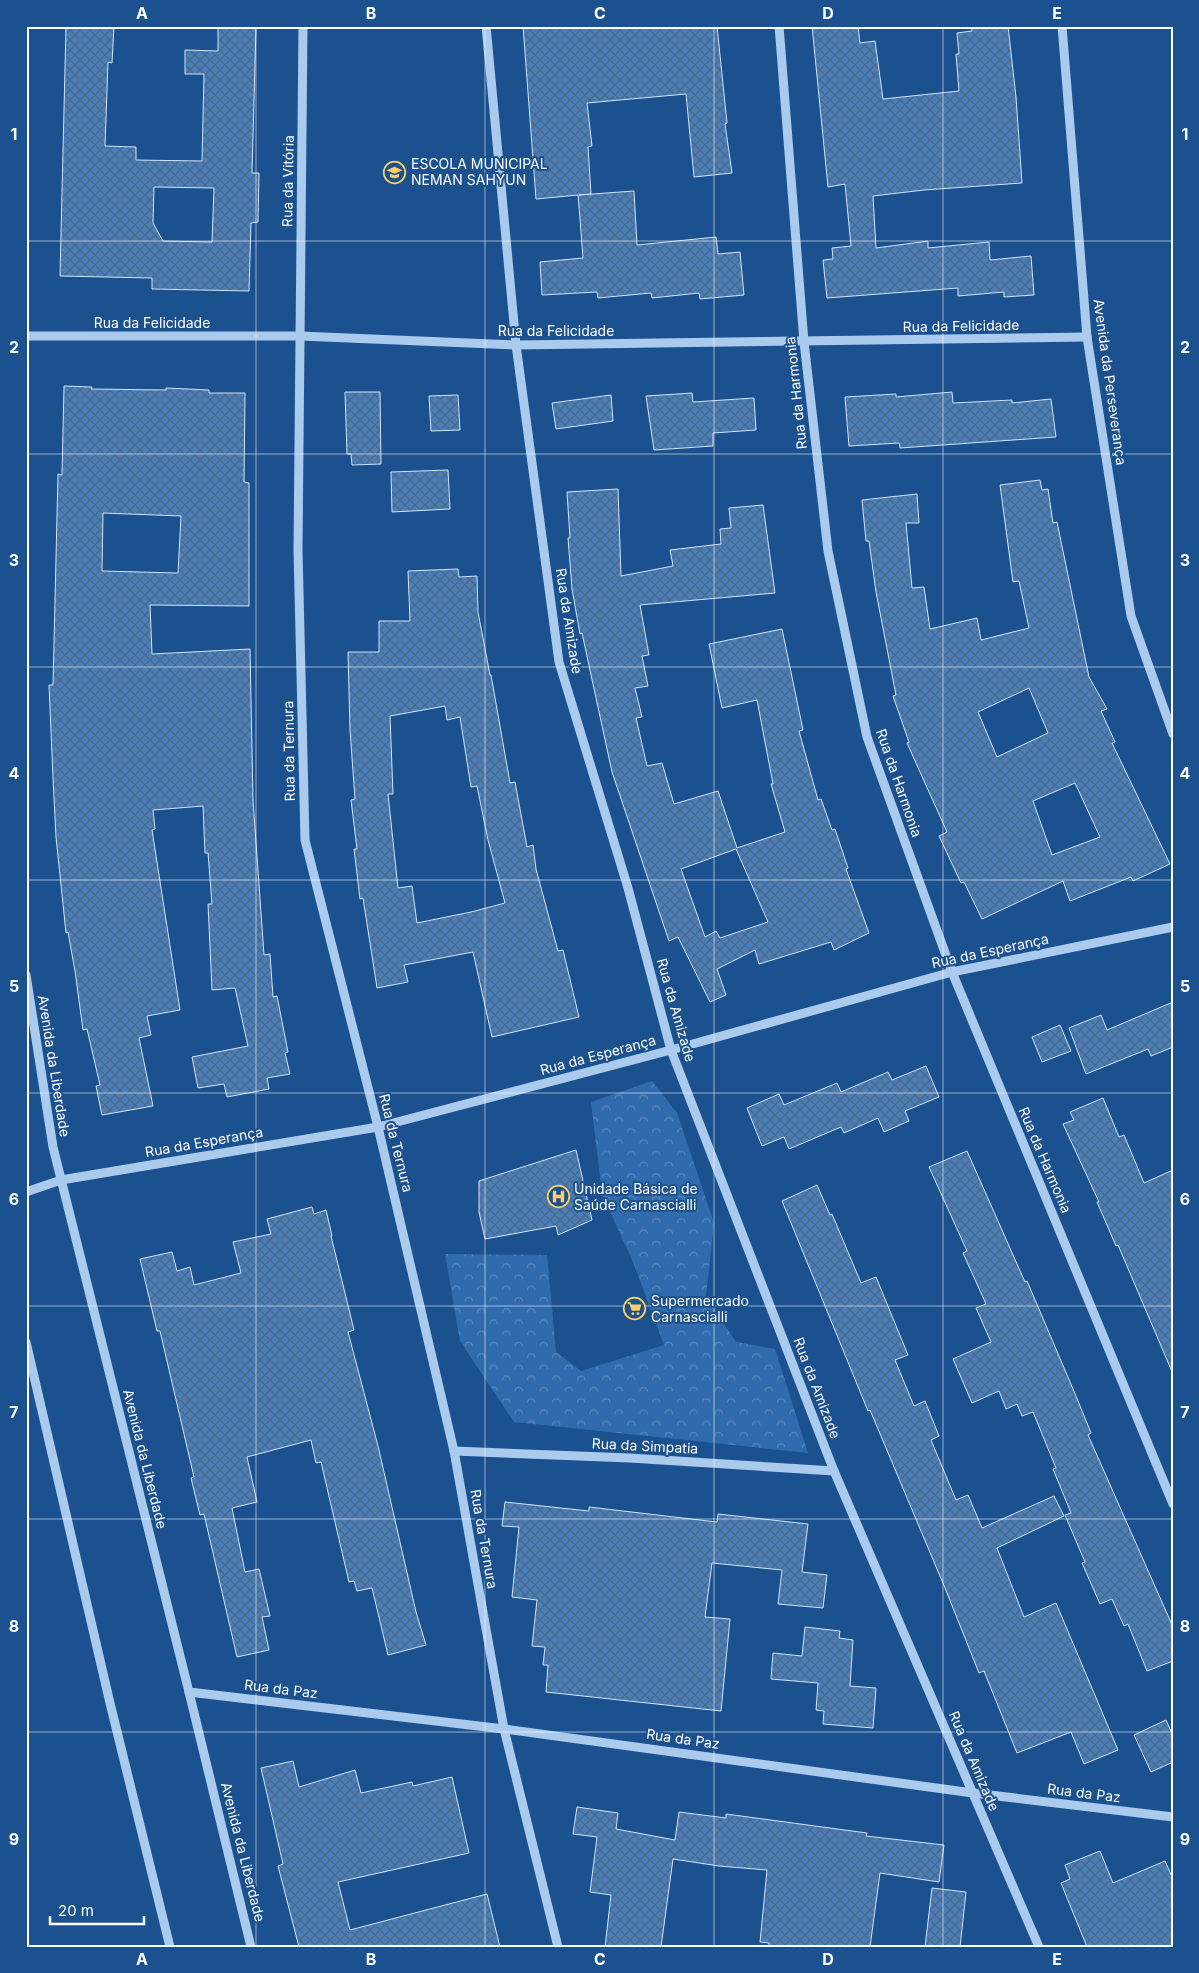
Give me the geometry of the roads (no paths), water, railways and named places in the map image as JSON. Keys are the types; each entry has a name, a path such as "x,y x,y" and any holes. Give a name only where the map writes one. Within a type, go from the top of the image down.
{"street":[{"name":"Rua da Vitória","path":"300,336 303,26"},
{"name":"Rua da Amizade","path":"486,26 516,345 559,662 628,888 671,1050 834,1471 1039,1947"},
{"name":"Rua da Harmonia","path":"779,26 804,342 828,551 867,737 952,972 1173,1504"},
{"name":"Avenida da Perseverança","path":"1062,26 1087,337 1131,616 1173,734"},
{"name":"Rua da Felicidade","path":"26,336 300,336 516,345 1087,337"},
{"name":"Rua da Ternura","path":"300,336 298,550 305,840 378,1127 454,1451 504,1729 558,1947"},
{"name":"Rua da Esperança","path":"26,1192 61,1180 378,1127 671,1050 952,972 1173,927"},
{"name":"Avenida da Liberdade","path":"26,975 52,1147 251,1947"},
{"path":"26,1342 110,1703 170,1947"},
{"name":"Rua da Simpatia","path":"454,1451 630,1458 834,1471"},
{"name":"Rua da Paz","path":"189,1692 504,1729 973,1793 1173,1817"}],"place":[{"name":"ESCOLA MUNICIPAL NEMAN SAHYUN","path":"395,172"},
{"name":"Unidade Básica de Saúde Carnascialli","path":"558,1197"},
{"name":"Supermercado Carnascialli","path":"635,1309"}]}
